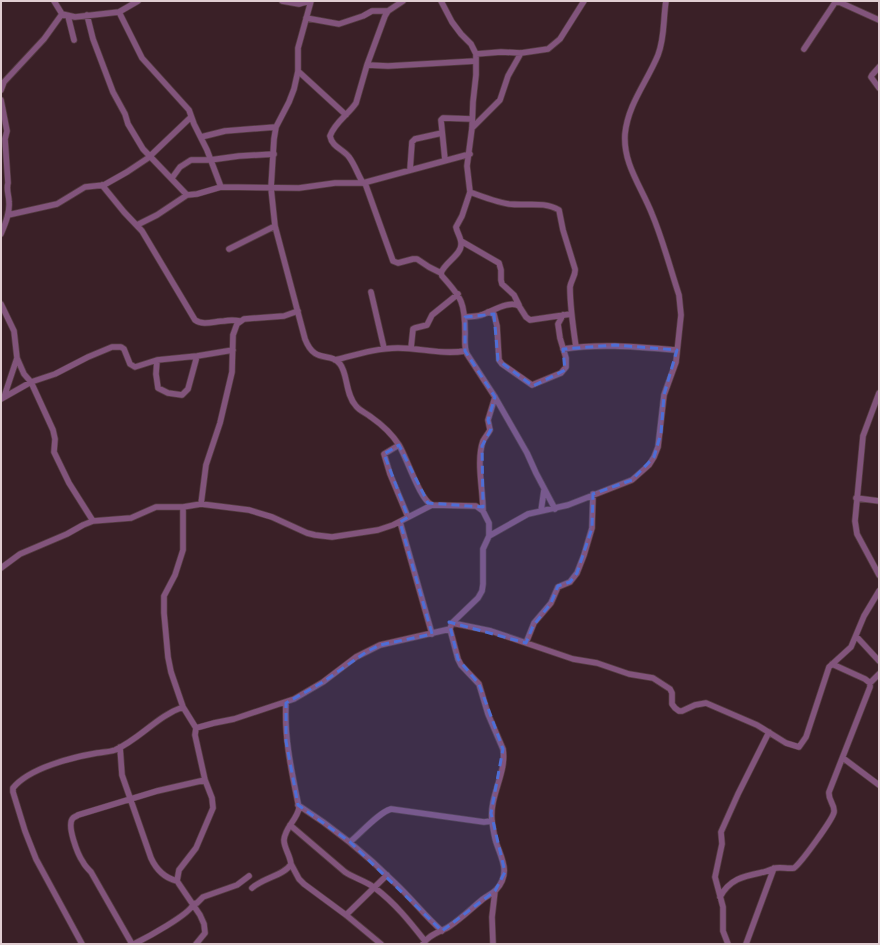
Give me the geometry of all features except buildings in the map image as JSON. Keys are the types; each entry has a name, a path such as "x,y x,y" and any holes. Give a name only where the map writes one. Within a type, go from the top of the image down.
{"street":[{"path":"54,1 65,15 74,40"},
{"path":"65,15 75,17 119,12 127,9 138,1"},
{"path":"282,1 299,4 310,1 298,48 298,72 289,102 276,127 274,139 272,188 275,226 308,346 320,357 334,360 341,365 348,391 355,405 385,429 399,445 428,504 476,506 484,511"},
{"path":"403,1 394,3 385,16 367,65 356,103 334,128 330,138 336,147 345,153 350,159 364,183 394,261 398,263 418,259 441,273 458,294 465,317 465,351 470,362 495,397 527,453 554,509"},
{"path":"441,1 452,22 471,44 476,54 472,128 468,166 470,192 456,229 461,241 460,251 446,265 441,273"},
{"path":"476,54 501,52 521,53 548,49 556,44 584,1"},
{"path":"489,536 523,516 554,509 583,500 593,494 632,480 643,471 654,457 658,447 661,433 664,395 674,369 677,350 681,315 679,295 652,213 629,165 625,148 625,133 628,117 655,62 662,40 666,1"},
{"path":"804,49 825,20 834,2 836,1 879,20"},
{"path":"306,18 339,24 363,16 372,11 388,11"},
{"path":"119,12 142,58 188,109 201,136 221,186"},
{"path":"1,90 9,77 65,15"},
{"path":"87,15 93,39 113,92 130,127 143,149 172,178 187,196"},
{"path":"472,128 500,100 508,76 521,53"},
{"path":"367,65 388,66 476,61"},
{"path":"879,67 872,75 879,88"},
{"path":"298,72 346,115"},
{"path":"1,100 7,131 5,139 8,183 4,188 10,202 8,215 1,234"},
{"path":"8,215 58,204 85,187 104,185 127,172 150,156 191,117"},
{"path":"444,160 441,122 443,118 472,119"},
{"path":"201,136 225,131 276,127"},
{"path":"410,170 412,142 415,139 442,133"},
{"path":"172,178 180,167 191,160 210,160 239,156 274,154"},
{"path":"136,225 157,215 187,196 221,186 299,188 335,183 364,183 470,154"},
{"path":"102,185 142,231 195,320 198,322 240,321 284,316 298,311"},
{"path":"470,192 488,199 509,204 539,204 559,210 566,241 575,268 570,285 571,314 576,347"},
{"path":"229,249 275,226"},
{"path":"461,241 499,263 501,270 500,280 502,284 514,294 526,317 530,320 571,314"},
{"path":"371,292 384,348"},
{"path":"411,348 413,329 427,325 432,315 458,294"},
{"path":"1,304 14,331 17,358 24,374 31,382 53,430 55,439 54,452 69,483 93,521"},
{"path":"465,317 478,316 505,306 515,304 519,305"},
{"path":"488,312 494,314 496,320 498,360 530,384 535,385 565,370 566,358 558,324 563,315"},
{"path":"201,504 206,465 220,423 231,378 233,335 235,328 240,321"},
{"path":"563,349 615,345 677,350"},
{"path":"2,398 31,382 55,374 102,350 120,347 124,349 132,366 135,367 157,360 197,356 233,350"},
{"path":"334,360 384,348 411,348 449,353 465,351"},
{"path":"157,360 156,374 158,388 168,393 182,395 188,389 197,356"},
{"path":"2,398 17,358"},
{"path":"879,393 863,436 855,521 857,534 879,576"},
{"path":"196,728 234,719 286,702 305,694 324,682 347,663 366,652 386,644 432,634 451,626 478,598 482,591 483,584 483,549 489,536 489,523 484,511 480,475 482,446 484,439 490,430 488,420 495,397"},
{"path":"399,445 384,454 390,474 408,517"},
{"path":"541,511 544,490"},
{"path":"526,643 534,623 551,603 558,587 570,582 577,573 590,534 593,516 593,494"},
{"path":"856,498 879,501"},
{"path":"1,568 13,558 27,550 93,521 131,518 156,507 183,507 201,504 222,506 260,513 315,536 339,536 378,530 393,525 432,505"},
{"path":"177,881 179,870 196,848 213,808 212,798 205,780 195,735 196,728 183,707 173,681 168,657 164,600 166,592 175,575 183,550 183,507"},
{"path":"400,522 432,634"},
{"path":"451,626 491,631 573,659 597,663 629,674 653,678 670,689 672,693 672,704 679,711 695,705 706,703 756,725 795,747 798,747 806,737 827,671 832,664 849,649 864,616 879,590"},
{"path":"451,626 460,665 479,684 488,714 503,749 504,755 493,798 492,820 495,838 505,868 501,881 495,891 492,917 493,944"},
{"path":"856,636 879,661"},
{"path":"832,664 865,679 870,683"},
{"path":"720,896 724,888 731,883 751,874 766,872 774,868 792,869 796,867 831,822 834,808 829,800 829,792 870,687 870,683 879,674"},
{"path":"286,702 286,741 298,805 297,814 286,833 284,841 291,864 299,879 304,884 346,915 381,944"},
{"path":"82,944 36,859 25,831 13,788 25,778 45,768 120,747 166,715 183,707"},
{"path":"728,944 723,932 722,907 715,877 722,844 721,839 723,827 769,732"},
{"path":"120,747 122,775 144,840 154,863 168,877 177,881 200,914 205,928 204,933 196,944"},
{"path":"843,758 879,784"},
{"path":"205,780 157,791 75,816 71,820 70,827 83,864 91,872 133,944 172,923 203,897 238,885 249,876"},
{"path":"298,805 330,826 350,842 387,875 431,922 442,931"},
{"path":"350,842 384,811 391,809 407,810 484,822 492,820"},
{"path":"290,825 353,878 374,887 399,910 424,943 429,937 442,931 457,921 484,898 495,891"},
{"path":"252,888 260,882 287,870 291,864"},
{"path":"746,944 774,868"},
{"path":"346,915 387,875"}],"highlighted area":[{"path":"494,314 498,360 533,386 565,370 563,349 615,345 677,350 664,395 661,433 654,457 632,480 593,494 592,528 577,573 570,582 558,586 551,603 533,626 526,643 449,622 458,659 479,684 503,749 491,813 505,872 495,891 442,931 350,842 298,805 286,741 286,703 323,682 366,652 380,645 432,634 400,522 408,517 384,454 399,445 428,503 483,507 482,446 491,429 488,420 495,397 465,351 465,317"}]}
